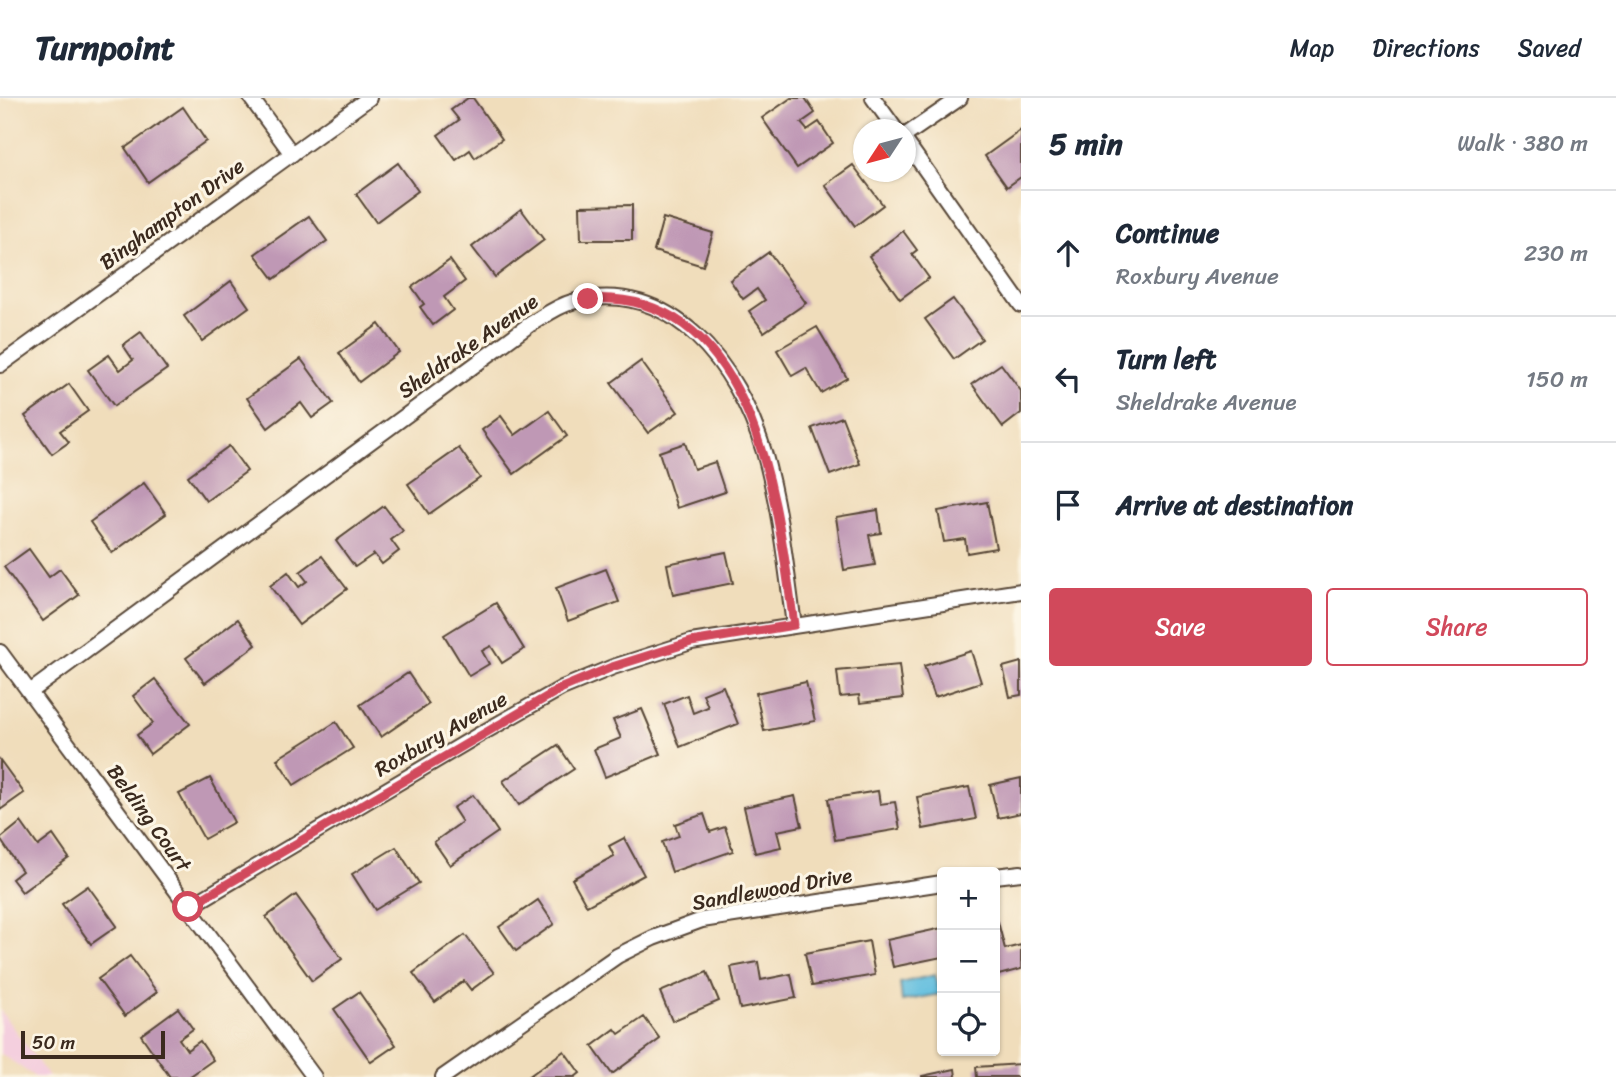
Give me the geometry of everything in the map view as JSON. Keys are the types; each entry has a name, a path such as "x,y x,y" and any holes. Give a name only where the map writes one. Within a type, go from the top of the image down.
{"street":[{"path":"251,98 292,153"},
{"name":"Binghampton Drive","path":"0,365 369,98"},
{"path":"873,98 888,119"},
{"path":"916,128 960,98"},
{"path":"916,157 1021,305"},
{"name":"Sheldrake Avenue","path":"30,692 529,325 568,303 588,299 630,300 674,317 696,333 730,378 746,407 763,451 782,537 794,625"},
{"name":"Roxbury Avenue","path":"188,907 562,688 612,667 691,642 1021,591"},
{"name":"Belding Court","path":"0,652 314,1077"},
{"path":"1000,875 1021,873"},
{"name":"Sandlewood Drive","path":"443,1077 617,956 653,938 702,920 937,884"}],"shaded area":[{"path":"0,1010 49,1077 35,1077 0,1053"}],"water":[{"path":"935,975 937,995 902,1001 900,983"}],"building":[{"path":"468,98 473,98 502,139 475,158 470,150 456,160 438,135 459,120 451,110"},
{"path":"791,98 805,98 815,113 801,123 807,130 819,122 833,143 797,168 762,118"},
{"path":"183,107 206,141 148,182 125,148"},
{"path":"1021,130 1021,177 1007,187 985,156"},
{"path":"398,163 418,191 376,222 356,194"},
{"path":"853,165 853,182 866,182 883,205 855,226 825,185"},
{"path":"632,205 632,240 581,240 580,206"},
{"path":"521,209 544,240 495,277 472,247"},
{"path":"309,216 327,241 274,279 255,254"},
{"path":"663,218 713,233 703,266 654,251"},
{"path":"903,231 917,250 912,254 929,278 900,299 869,256"},
{"path":"769,252 806,303 764,332 749,311 765,300 757,289 743,299 730,280"},
{"path":"450,260 465,281 444,297 453,310 433,325 420,307 424,304 412,287"},
{"path":"231,281 249,307 202,341 184,316"},
{"path":"953,299 982,339 954,359 925,319"},
{"path":"379,324 399,352 359,382 339,353"},
{"path":"817,327 847,378 821,393 806,368 792,376 777,350"},
{"path":"141,332 167,369 114,406 88,370 109,355 120,370 133,360 123,345"},
{"path":"301,359 333,403 312,418 301,403 268,428 247,398"},
{"path":"641,361 678,412 648,433 611,383"},
{"path":"1001,364 1021,391 1021,413 1003,427 972,384"},
{"path":"69,384 88,411 60,431 69,442 52,454 25,416"},
{"path":"549,411 567,436 514,474 482,430 501,416 515,435"},
{"path":"842,417 860,464 830,475 812,428"},
{"path":"685,443 694,469 715,462 725,492 677,508 659,452"},
{"path":"229,446 247,471 206,501 188,476"},
{"path":"459,448 480,478 429,514 408,484"},
{"path":"144,483 166,514 112,553 90,522"},
{"path":"987,502 996,548 967,553 965,539 944,542 938,511"},
{"path":"384,506 403,531 391,540 399,551 382,564 374,554 355,567 336,541"},
{"path":"878,510 881,533 869,535 875,565 844,570 836,517"},
{"path":"29,549 49,577 60,569 79,595 43,621 4,567"},
{"path":"726,552 733,583 673,595 667,564"},
{"path":"322,556 347,589 299,625 270,586 288,572 299,587 307,581 300,572"},
{"path":"606,569 619,602 568,621 556,588"},
{"path":"496,603 524,649 502,663 491,646 482,651 489,664 469,676 444,635"},
{"path":"238,619 256,645 205,683 186,658"},
{"path":"971,651 981,682 935,697 924,666"},
{"path":"1021,662 1021,695 1010,697 1003,667"},
{"path":"899,665 903,698 860,703 859,695 840,697 837,671"},
{"path":"408,673 429,704 381,737 360,705"},
{"path":"155,679 190,724 150,754 137,735 153,723 133,696"},
{"path":"806,682 815,721 764,731 756,693"},
{"path":"723,686 738,724 680,747 664,704 687,695 693,713 708,707 703,694"},
{"path":"642,709 661,754 605,777 594,749 621,738 613,720"},
{"path":"336,722 353,748 294,785 277,759"},
{"path":"558,745 574,769 519,805 503,781"},
{"path":"0,760 24,793 0,810"},
{"path":"210,778 234,822 204,839 179,794"},
{"path":"1021,778 1021,813 998,818 990,785"},
{"path":"969,787 976,819 923,829 917,797"},
{"path":"878,791 880,804 895,802 900,829 835,840 828,799"},
{"path":"473,795 498,832 450,865 434,842 462,822 453,808"},
{"path":"795,796 802,826 777,831 781,847 755,853 744,807"},
{"path":"704,814 710,832 725,827 733,851 672,872 662,842 679,836 675,824"},
{"path":"21,822 38,846 53,835 69,858 22,892 12,879 22,871 0,839"},
{"path":"624,838 644,875 587,906 572,879 614,856 609,846"},
{"path":"396,847 419,883 375,910 352,874"},
{"path":"88,886 117,926 91,944 62,904"},
{"path":"296,895 342,959 312,981 266,917"},
{"path":"538,900 554,924 516,951 499,927"},
{"path":"937,929 937,958 893,967 887,940"},
{"path":"1000,930 1005,949 1021,945 1021,969 1000,975"},
{"path":"465,935 494,973 471,990 464,981 435,1002 413,973"},
{"path":"869,941 875,975 812,986 805,953"},
{"path":"130,956 157,992 125,1016 98,979"},
{"path":"758,962 761,980 791,974 796,998 740,1009 731,967"},
{"path":"707,972 719,1001 672,1021 660,992"},
{"path":"359,992 396,1045 371,1062 334,1009"},
{"path":"178,1008 193,1029 179,1039 187,1050 200,1041 213,1060 189,1077 170,1077 141,1035"},
{"path":"644,1017 660,1039 612,1074 592,1046 615,1029 619,1034"},
{"path":"564,1051 580,1073 575,1077 528,1077"},
{"path":"1021,1064 1021,1077 977,1077 976,1067"},
{"path":"955,1069 956,1077 922,1077 922,1076"}],"route":[{"path":"188,907 562,688 612,667 691,642 794,625 782,537 763,451 746,407 730,378 696,333 674,317 630,300 612,297 588,299"}]}
